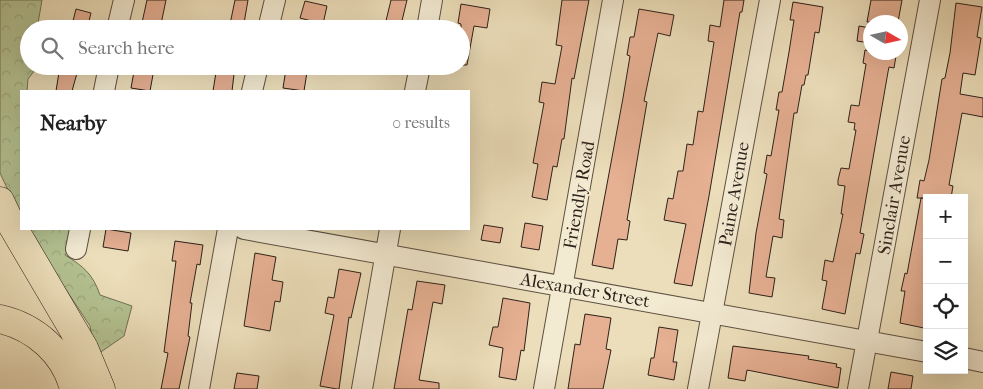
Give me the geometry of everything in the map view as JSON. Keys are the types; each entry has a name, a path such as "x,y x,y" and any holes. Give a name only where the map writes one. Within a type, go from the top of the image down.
{"highway":[{"path":"5,211 84,348 101,389"},
{"path":"5,211 74,309 117,389"},
{"path":"0,319 24,326 46,341 62,361 74,389"}],"street":[{"path":"119,20 124,0"},
{"path":"270,20 275,0"},
{"path":"429,20 432,0"},
{"name":"Friendly Road","path":"544,389 613,0"},
{"name":"Paine Avenue","path":"698,389 770,0"},
{"name":"Sinclair Avenue","path":"858,389 930,0"},
{"path":"104,90 107,75"},
{"path":"252,90 256,75"},
{"path":"415,90 418,75"},
{"path":"76,249 80,230"},
{"path":"199,389 228,230"},
{"name":"Alexander Street","path":"250,230 923,351"},
{"path":"362,389 390,230"},
{"path":"968,359 983,362"}],"green space":[{"path":"0,0 42,0 39,20 20,20 20,75 31,75 28,79 27,90 20,90 20,216 0,173"},
{"path":"27,230 75,230 72,244 65,255 87,271 100,295 132,306 124,336 95,356 90,326"}],"building":[{"path":"147,0 166,0 162,20 143,20"},
{"path":"235,0 248,0 245,20 231,20"},
{"path":"391,0 407,0 402,20 386,20"},
{"path":"562,0 589,0 574,79 572,78 564,139 562,139 557,167 553,166 547,200 532,197 538,164 533,163 544,103 539,102 542,82 555,84 562,46 556,45"},
{"path":"724,0 744,0 742,12 740,12 692,286 674,283 686,224 664,220 668,198 673,199 678,171 683,171 687,144 693,145 698,111 703,112 714,42 708,41 710,25 720,27"},
{"path":"871,0 902,0 899,15 868,15"},
{"path":"305,1 327,6 324,20 300,18"},
{"path":"793,2 823,7 819,33 815,32 808,75 806,75 804,85 802,85 797,113 794,113 779,219 784,220 782,238 773,236 766,277 775,278 772,297 749,293 756,233 767,174 764,173 767,155 771,156 779,110 776,110 779,92 782,92 794,20 790,20"},
{"path":"956,3 982,7 977,37 981,38 975,75 963,73 960,94 983,98 983,117 962,113 949,185 953,186 952,194 923,194 923,198 917,198 920,180 924,181 929,160 942,79 945,78"},
{"path":"461,4 490,9 487,28 474,26 470,48 470,20 458,20"},
{"path":"76,9 91,13 89,20 73,20"},
{"path":"639,9 674,15 670,36 658,33 644,101 647,102 627,220 630,221 627,240 618,239 613,269 592,265 630,56 627,55 630,37 634,37"},
{"path":"859,26 863,27 863,42 857,41"},
{"path":"863,60 895,60 894,68 889,67 888,72 860,233 864,234 860,254 856,253 845,314 822,309 827,281 822,280 825,260 833,262 843,214 841,214 845,186 838,185 838,180 841,168 849,169 856,130 854,130 855,123 848,122 851,105 859,106 866,64 863,63"},
{"path":"59,75 76,75 72,90 56,90"},
{"path":"133,75 153,75 150,90 131,88"},
{"path":"216,75 234,75 232,90 213,90"},
{"path":"285,75 307,75 304,90 283,88"},
{"path":"921,198 923,198 923,328 900,323 905,291 901,291 905,273 907,274"},
{"path":"525,223 543,226 539,250 521,247"},
{"path":"484,225 503,228 500,243 481,240"},
{"path":"106,230 131,233 128,251 103,247"},
{"path":"175,241 203,245 200,265 197,264 190,303 192,303 188,336 190,337 179,389 161,389 168,353 164,352 176,261 172,261"},
{"path":"255,253 276,257 272,280 283,282 280,302 275,301 270,331 244,326"},
{"path":"339,269 361,273 351,318 349,317 339,389 337,389 320,386 334,315 325,313 328,297 334,298"},
{"path":"417,281 445,285 442,304 433,302 419,380 439,383 439,389 394,389 408,309 412,310"},
{"path":"503,298 530,303 524,351 521,350 516,380 499,377 503,348 489,345 493,327 498,327"},
{"path":"585,314 611,318 606,349 611,350 603,389 568,389 575,344 580,345"},
{"path":"659,327 678,330 673,362 677,362 674,380 648,375 651,358 654,358"},
{"path":"733,346 809,356 808,359 837,364 836,367 841,368 838,388 747,370 745,381 728,378"},
{"path":"891,372 913,376 911,389 888,389"},
{"path":"237,373 259,376 257,389 234,389"}]}
